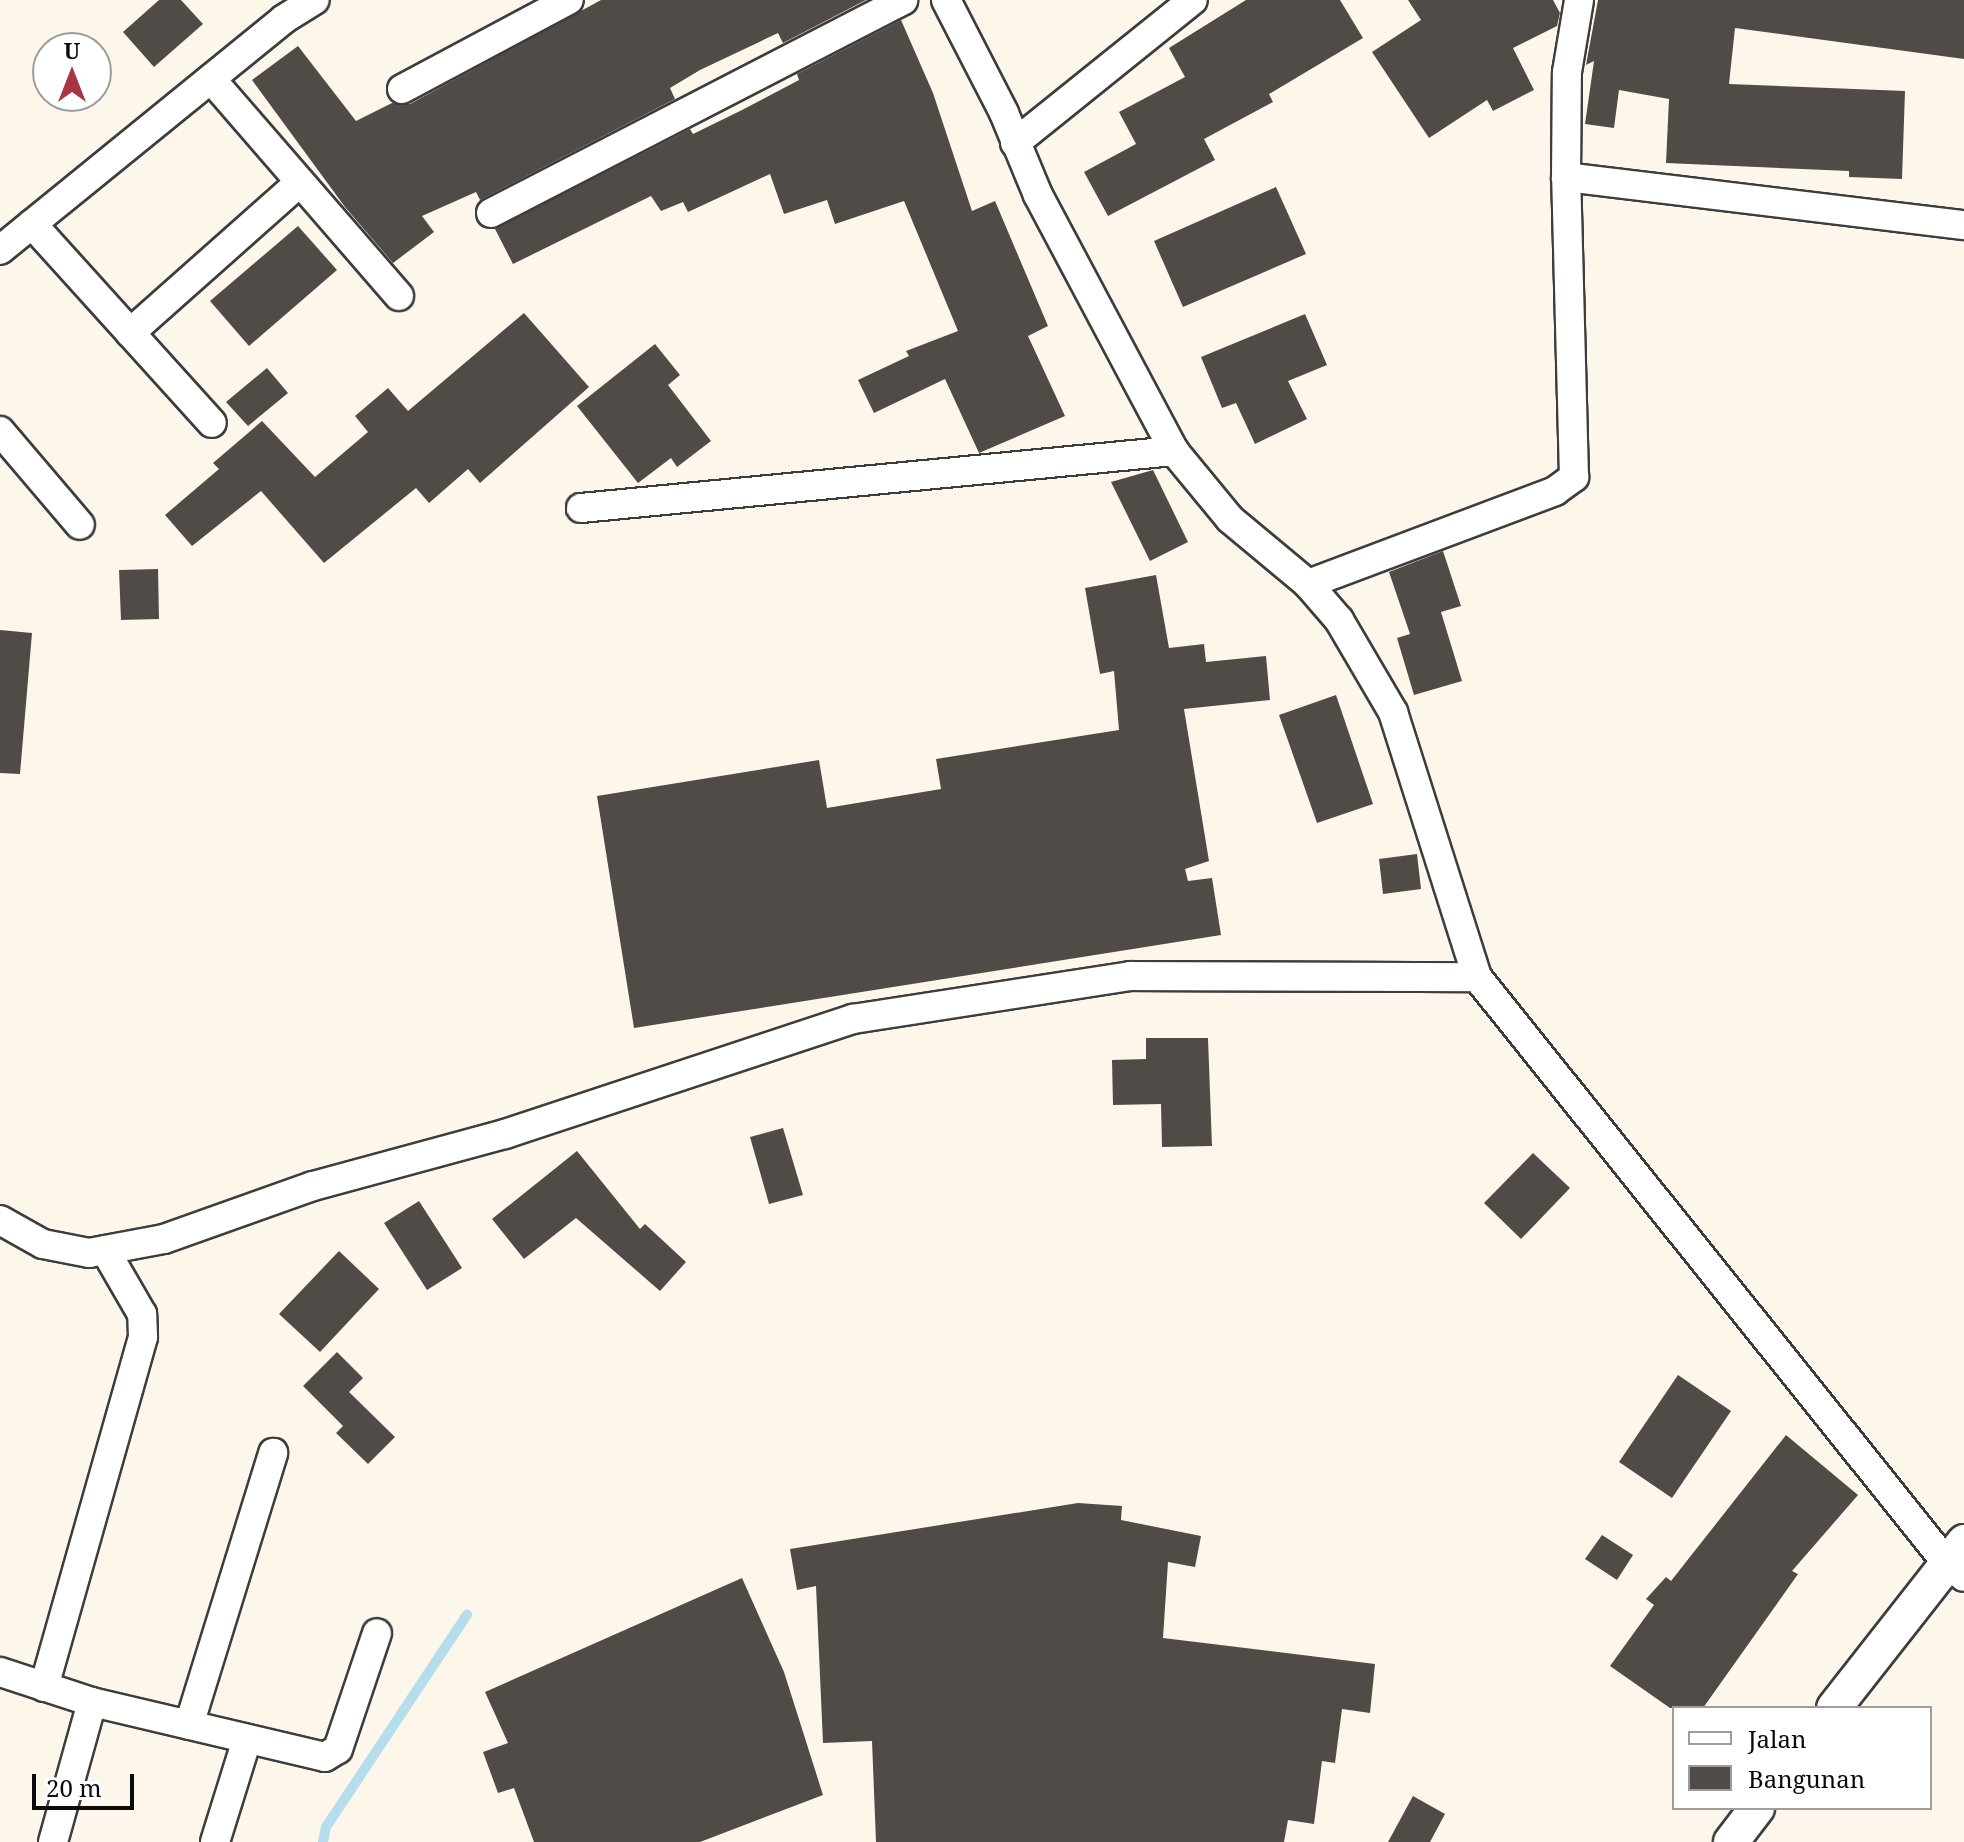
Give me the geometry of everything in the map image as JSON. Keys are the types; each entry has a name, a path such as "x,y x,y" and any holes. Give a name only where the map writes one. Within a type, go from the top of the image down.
{"street":[{"path":"0,250 314,0"},
{"path":"402,89 568,0"},
{"path":"491,213 903,0"},
{"path":"946,0 1015,143 1174,451 1230,519 1308,584 1339,620 1393,712 1477,977 1958,1560 1836,1706"},
{"path":"1015,143 1193,0"},
{"path":"1308,584 1555,491 1574,477 1566,177 1567,72 1579,0"},
{"path":"211,79 298,184 399,296"},
{"path":"1566,177 1964,225"},
{"path":"130,333 298,184"},
{"path":"32,224 212,423"},
{"path":"0,431 80,525"},
{"path":"581,508 1174,451"},
{"path":"3,1232 43,1244 105,1250 164,1239 313,1186 505,1134 853,1019 1130,976 1477,977"},
{"path":"44,1687 143,1337 142,1314 105,1250"},
{"path":"189,1725 273,1453"},
{"path":"0,1672 92,1702 325,1757 338,1749 377,1633"},
{"path":"53,1842 92,1702"},
{"path":"215,1842 247,1739"},
{"path":"1731,1842 1755,1810"}],"building":[{"path":"159,0 181,0 203,24 154,67 123,32"},
{"path":"601,0 866,0 783,43 778,33 700,70 670,88 675,99 480,200 476,192 422,216 434,232 393,263 345,207 252,80 298,46 356,121 392,103 410,104"},
{"path":"1246,0 1340,0 1363,38 1269,94 1273,102 1204,139 1215,160 1108,216 1084,172 1136,144 1119,112 1185,77 1169,48"},
{"path":"1408,0 1553,0 1560,13 1557,26 1513,48 1534,90 1493,111 1487,100 1429,138 1372,52 1421,20"},
{"path":"1598,0 1964,0 1964,59 1735,28 1729,84 1905,91 1902,179 1849,177 1849,171 1666,163 1669,99 1619,90 1614,128 1585,124 1594,61 1586,65"},
{"path":"901,20 933,93 972,211 995,201 1048,326 1028,336 1065,416 979,453 945,379 874,413 858,380 909,356 906,351 958,331 904,201 835,224 827,200 784,214 770,174 688,212 683,202 661,211 651,196 513,264 495,229 690,129 693,134 742,110 799,80 797,74"},
{"path":"1276,187 1306,254 1183,307 1154,241"},
{"path":"298,226 337,270 249,346 210,301"},
{"path":"524,313 589,387 480,483 468,469 429,503 416,488 324,563 261,491 192,546 165,515 219,469 213,463 262,421 315,477 368,432 355,416 388,388 408,411"},
{"path":"1305,314 1327,365 1288,381 1307,419 1255,444 1236,403 1222,408 1201,357"},
{"path":"655,344 680,375 668,385 711,441 677,467 671,458 638,483 577,406"},
{"path":"267,368 288,393 248,426 226,402"},
{"path":"1153,470 1188,542 1150,561 1111,482"},
{"path":"1443,551 1461,606 1441,612 1462,681 1414,695 1397,638 1410,634 1389,572"},
{"path":"158,569 159,619 121,620 119,570"},
{"path":"1156,575 1169,648 1204,644 1206,662 1266,656 1270,700 1184,709 1209,861 1185,869 1188,881 1212,878 1221,935 634,1028 597,796 819,760 827,808 941,789 936,759 1119,730 1114,671 1100,674 1085,588"},
{"path":"0,630 32,633 20,774 0,773"},
{"path":"1336,695 1373,804 1317,823 1279,715"},
{"path":"1417,854 1421,889 1383,894 1379,859"},
{"path":"1146,1038 1208,1038 1212,1146 1162,1147 1161,1104 1113,1105 1112,1060 1146,1059"},
{"path":"783,1128 803,1195 769,1204 750,1137"},
{"path":"577,1151 640,1229 645,1224 686,1262 660,1291 576,1218 524,1259 492,1219"},
{"path":"1533,1153 1570,1188 1521,1239 1484,1203"},
{"path":"419,1201 462,1268 427,1290 384,1223"},
{"path":"339,1251 379,1289 320,1352 279,1314"},
{"path":"337,1352 363,1378 349,1392 395,1437 368,1464 336,1433 343,1426 303,1386"},
{"path":"1678,1375 1731,1411 1672,1498 1619,1462"},
{"path":"1786,1435 1858,1495 1792,1571 1798,1574 1704,1706 1670,1708 1610,1666 1654,1605 1646,1599 1666,1577 1671,1581"},
{"path":"1078,1503 1122,1506 1121,1520 1201,1536 1195,1567 1168,1562 1163,1638 1375,1664 1370,1713 1342,1709 1335,1763 1322,1761 1314,1824 1288,1820 1284,1842 876,1842 872,1741 823,1743 816,1586 797,1590 790,1549"},
{"path":"1602,1535 1633,1555 1617,1580 1585,1559"},
{"path":"742,1578 784,1672 823,1795 700,1842 534,1842 514,1788 498,1793 483,1752 508,1743 485,1692"},
{"path":"1413,1796 1445,1814 1430,1842 1388,1842"}],"waterway":[{"path":"323,1842 326,1827 467,1615"}]}
